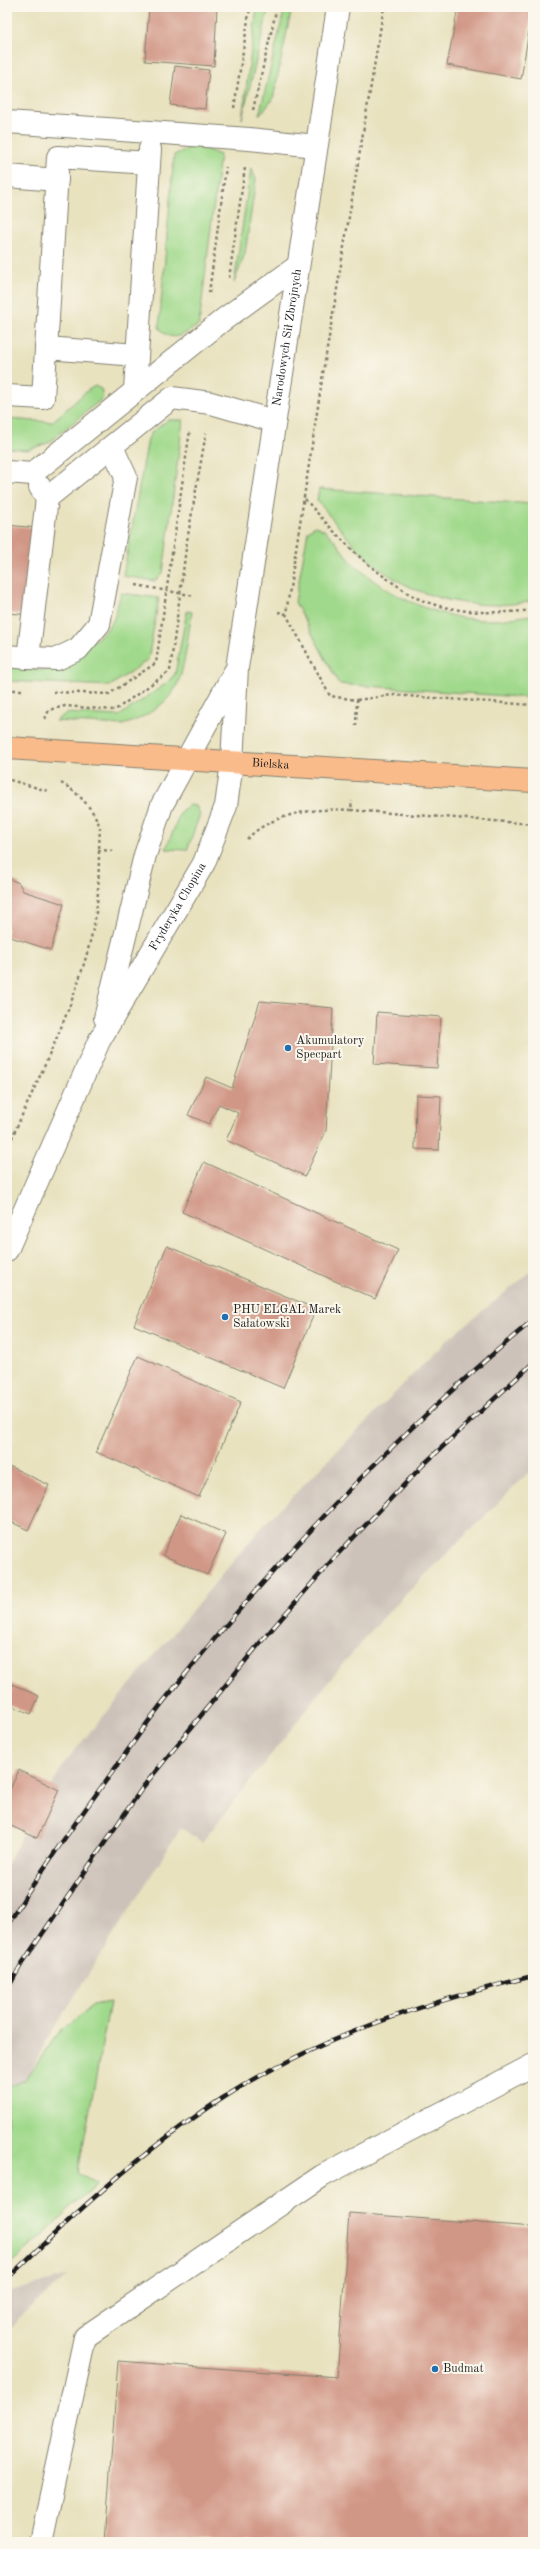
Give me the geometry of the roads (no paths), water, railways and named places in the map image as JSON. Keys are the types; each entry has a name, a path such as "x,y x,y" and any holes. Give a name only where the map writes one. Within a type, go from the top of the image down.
{"main road":[{"name":"Bielska","path":"7,748 533,781"}],"street":[{"name":"Narodowych Sił Zbrojnych","path":"232,763 236,668 338,7"},
{"path":"7,122 249,139 316,146"},
{"path":"7,396 43,398 60,126"},
{"path":"135,390 151,132"},
{"path":"58,157 149,163"},
{"path":"7,176 57,180"},
{"path":"7,472 32,474 223,320 298,266"},
{"path":"46,348 137,355"},
{"path":"47,498 172,398 211,403 274,421"},
{"path":"7,656 57,659 78,650 99,624 126,477 112,447"},
{"path":"28,658 47,498 32,474"},
{"name":"Narodowych Sił Zbrojnych","path":"186,760 236,668"},
{"name":"Fryderyka Chopina","path":"99,1041 145,855 162,805 186,760"},
{"name":"Fryderyka Chopina","path":"7,1250 99,1041 204,863 226,806 232,763"},
{"path":"41,2542 85,2337 322,2176 533,2065"}],"railway":[{"path":"7,1926 54,1853 151,1718 208,1646 251,1596 340,1499 387,1452 434,1407 533,1320"},
{"path":"7,1990 21,1965 143,1787 259,1644 334,1558 423,1465 533,1363"},
{"path":"7,2279 110,2183 194,2118 223,2098 259,2077 296,2057 373,2024 412,2010 533,1976"}],"place":[{"name":"Akumulatory Specpart","path":"288,1048"},
{"name":"PHU ELGAL Marek Sałatowski","path":"225,1317"},
{"name":"Budmat","path":"435,2369"}]}
